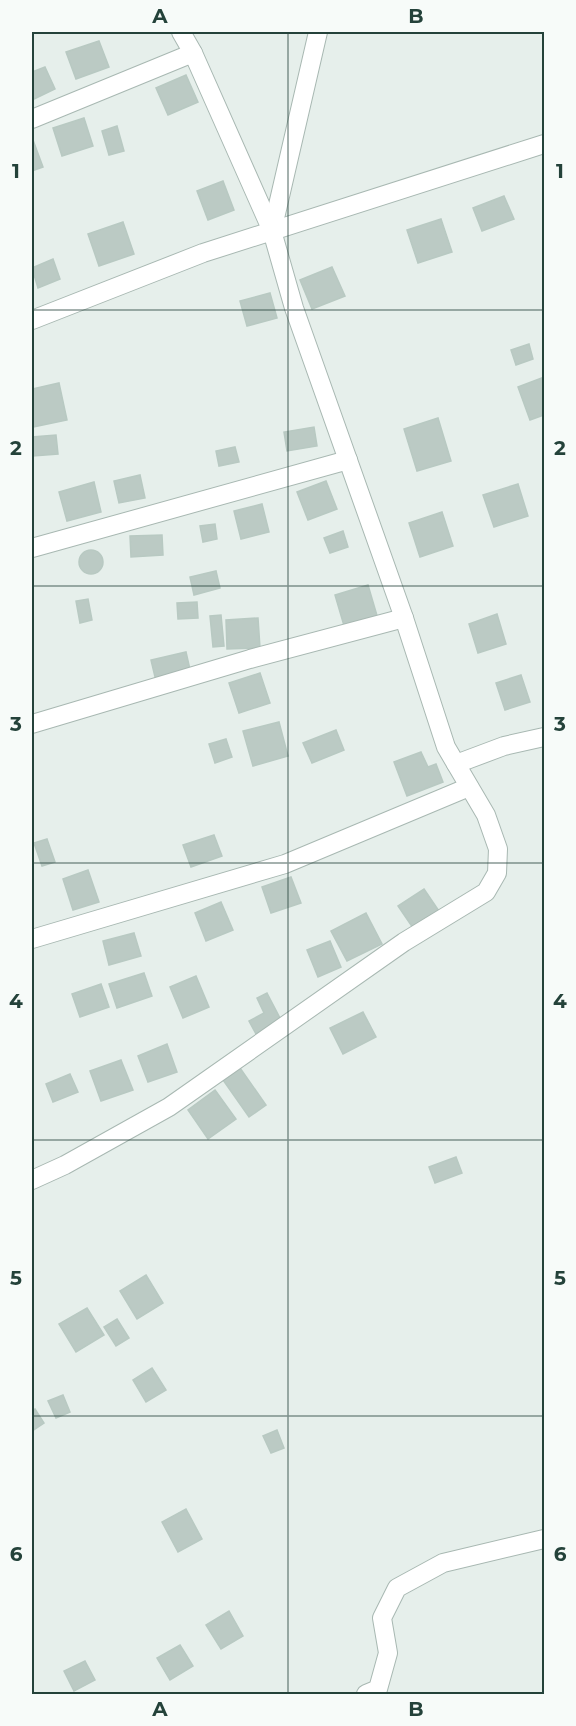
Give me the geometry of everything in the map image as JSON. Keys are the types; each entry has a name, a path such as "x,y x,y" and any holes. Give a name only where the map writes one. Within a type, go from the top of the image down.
{"street":[{"path":"32,1180 65,1165 169,1107 404,942 486,892 497,873 498,849 486,815 446,747 404,618 294,308 272,231 193,53 181,32"},
{"path":"272,231 318,32"},
{"path":"32,119 193,53"},
{"path":"32,320 203,253 544,144"},
{"path":"32,548 348,460"},
{"path":"32,724 250,659 404,618"},
{"path":"456,764 504,746 544,737"},
{"path":"32,939 285,864 469,787"},
{"path":"366,1695 378,1689 388,1653 382,1618 397,1588 443,1563 544,1539"}],"building":[{"path":"99,41 109,67 76,79 66,52"},
{"path":"45,67 55,89 32,100 32,72"},
{"path":"186,75 198,102 168,115 156,88"},
{"path":"84,118 93,146 62,156 53,128"},
{"path":"117,126 124,151 109,155 102,131"},
{"path":"32,141 43,167 32,171"},
{"path":"223,181 234,210 208,220 197,191"},
{"path":"504,196 514,219 482,231 473,208"},
{"path":"441,219 452,252 418,263 407,230"},
{"path":"123,222 134,254 99,266 88,234"},
{"path":"53,259 60,279 38,288 32,268"},
{"path":"332,267 345,296 312,309 300,280"},
{"path":"270,293 277,318 247,326 240,301"},
{"path":"529,344 533,359 516,365 511,350"},
{"path":"544,377 544,415 530,420 518,387"},
{"path":"59,383 67,420 33,427 32,389"},
{"path":"438,418 451,461 417,471 404,429"},
{"path":"314,427 317,446 287,451 284,432"},
{"path":"56,435 58,454 33,456 32,437"},
{"path":"235,447 239,462 219,466 216,451"},
{"path":"140,475 145,498 119,503 114,481"},
{"path":"326,481 337,509 308,520 297,492"},
{"path":"94,482 101,512 67,521 59,492"},
{"path":"518,484 528,516 494,527 483,495"},
{"path":"262,504 269,532 241,539 234,511"},
{"path":"442,512 453,546 420,557 409,523"},
{"path":"215,524 217,539 203,542 200,526"},
{"path":"343,531 348,547 330,553 324,538"},
{"path":"162,535 163,555 131,557 130,536"},
{"path":"91,550 96,551 102,557 102,567 96,573 91,574 86,573 80,567 79,562 80,557 86,551"},
{"path":"216,571 220,588 194,595 190,577"},
{"path":"368,585 378,619 345,629 335,595"},
{"path":"88,599 92,620 80,623 76,601"},
{"path":"197,602 198,618 178,619 177,603"},
{"path":"497,614 506,644 478,653 469,624"},
{"path":"221,615 224,646 213,647 210,616"},
{"path":"258,618 260,648 227,649 226,620"},
{"path":"186,652 191,674 156,681 151,660"},
{"path":"260,673 270,703 239,713 229,683"},
{"path":"521,675 530,702 505,710 496,683"},
{"path":"279,722 288,756 253,766 243,731"},
{"path":"336,730 344,750 312,763 303,743"},
{"path":"226,739 232,757 215,763 209,744"},
{"path":"421,752 428,767 436,764 443,782 407,796 394,762"},
{"path":"214,835 222,856 191,867 183,845"},
{"path":"47,839 55,862 42,866 34,843"},
{"path":"88,870 99,902 73,910 63,879"},
{"path":"291,877 301,903 271,913 262,887"},
{"path":"424,889 439,911 413,928 398,906"},
{"path":"221,902 233,930 206,941 195,913"},
{"path":"366,913 382,944 347,961 331,931"},
{"path":"134,933 141,956 109,965 103,941"},
{"path":"330,941 341,967 318,977 307,950"},
{"path":"144,973 152,996 117,1008 109,984"},
{"path":"196,976 209,1007 183,1018 170,987"},
{"path":"101,984 109,1007 80,1017 72,994"},
{"path":"267,993 281,1020 256,1034 249,1021 264,1013 257,998"},
{"path":"363,1012 376,1037 343,1054 330,1028"},
{"path":"167,1044 177,1072 148,1082 138,1056"},
{"path":"121,1060 133,1090 101,1101 90,1071"},
{"path":"240,1068 266,1105 249,1117 223,1080"},
{"path":"70,1074 78,1092 53,1102 46,1084"},
{"path":"215,1090 236,1119 208,1139 188,1110"},
{"path":"456,1157 462,1173 435,1183 429,1167"},
{"path":"146,1275 163,1303 137,1319 120,1291"},
{"path":"87,1308 104,1335 76,1352 59,1324"},
{"path":"117,1319 129,1338 116,1346 104,1327"},
{"path":"152,1368 166,1390 146,1402 133,1380"},
{"path":"63,1395 70,1412 56,1418 48,1401"},
{"path":"35,1409 44,1423 32,1431 32,1411"},
{"path":"277,1430 284,1448 271,1453 263,1436"},
{"path":"186,1509 202,1539 178,1552 162,1522"},
{"path":"229,1611 243,1636 221,1649 206,1625"},
{"path":"180,1645 193,1666 170,1680 157,1658"},
{"path":"85,1661 95,1680 74,1691 64,1671"}]}
